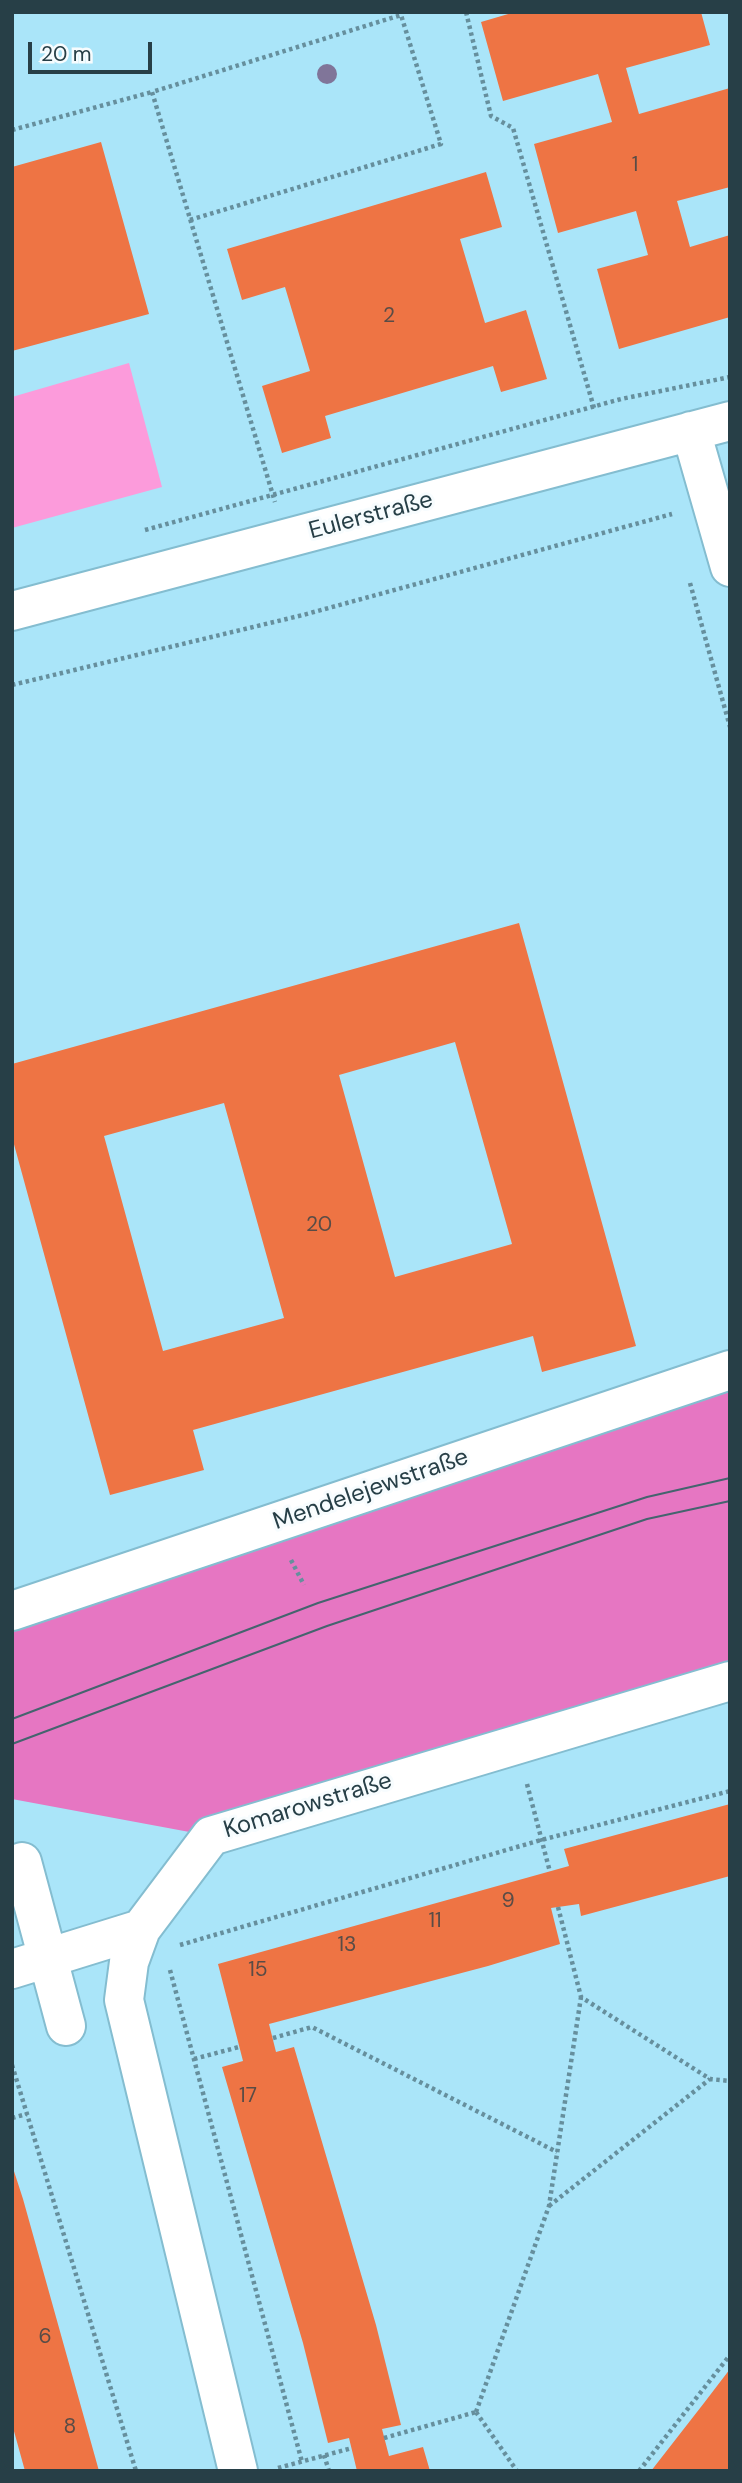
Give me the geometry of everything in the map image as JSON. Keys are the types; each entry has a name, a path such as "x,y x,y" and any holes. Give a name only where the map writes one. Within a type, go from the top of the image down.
{"street":[{"name":"Eulerstraße","path":"12,611 730,421"},
{"path":"691,431 730,567"},
{"name":"Mendelejewstraße","path":"12,1611 730,1370"},
{"name":"Komarowstraße","path":"238,2471 124,2000 145,1947 211,1836 730,1681"},
{"path":"22,1862 66,2026"},
{"path":"12,1969 48,1958 145,1947"}],"path":[{"path":"466,12 491,116 513,128 607,453"},
{"path":"12,130 152,92 401,15 442,144 190,219"},
{"path":"152,92 286,538"},
{"path":"141,532 594,407 730,377"},
{"path":"12,685 303,615 673,514 676,527"},
{"path":"689,576 730,727"},
{"path":"517,1743 550,1872"},
{"path":"302,2462 194,2059 145,1947 730,1791"},
{"path":"476,2412 549,2206 581,1997 558,1907"},
{"path":"581,1997 710,2079 730,2081"},
{"path":"273,2038 312,2027 557,2152"},
{"path":"194,2059 239,2047"},
{"path":"12,2065 136,2471"},
{"path":"549,2206 710,2079"},
{"path":"12,2118 27,2114"},
{"path":"639,2471 730,2355"},
{"path":"384,2438 476,2412"},
{"path":"476,2412 517,2471"},
{"path":"269,2471 352,2448"},
{"path":"324,2455 329,2471"}],"shaded area":[{"path":"129,363 162,487 12,528 12,397"},
{"path":"730,1370 730,1681 211,1836 12,1799 12,1611"}],"building":[{"path":"515,12 701,12 710,45 626,68 639,114 730,88 730,187 677,201 690,247 730,235 730,317 619,349 597,269 648,255 636,211 558,233 534,144 612,122 598,74 503,101 481,22"},
{"path":"101,142 149,314 12,351 12,167"},
{"path":"486,172 502,227 460,239 485,323 526,310 547,379 501,392 493,366 325,416 331,438 282,453 262,386 310,371 285,287 242,300 227,249"},
{"path":"519,923 636,1346 542,1372 533,1336 193,1430 204,1470 110,1495 12,1137 12,1064","holes":["455,1042 512,1244 395,1277 339,1075","224,1103 284,1318 163,1351 104,1136"]},
{"path":"730,1804 730,1876 581,1916 579,1904 551,1908 560,1944 488,1966 269,2024 276,2052 294,2047 376,2325 401,2425 382,2429 389,2456 423,2447 430,2471 357,2471 349,2438 328,2443 303,2343 222,2067 243,2061 218,1964 569,1866 564,1849"},
{"path":"12,2165 99,2471 25,2471 12,2424"},
{"path":"730,2369 730,2471 651,2471 704,2403"}],"tram line":[{"path":"12,1719 318,1603 647,1497 730,1478"},
{"path":"12,1744 327,1626 647,1519 730,1501"}]}
